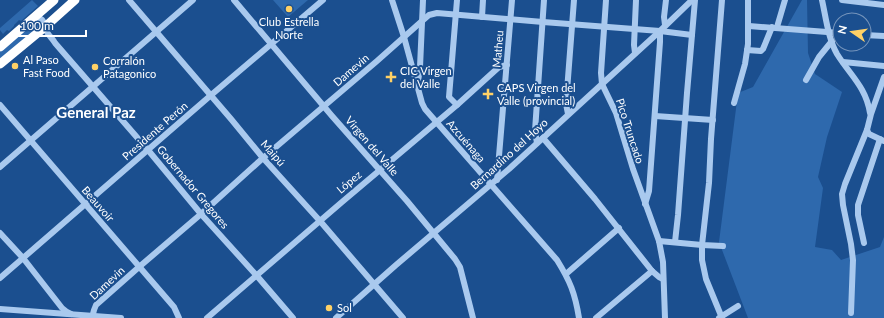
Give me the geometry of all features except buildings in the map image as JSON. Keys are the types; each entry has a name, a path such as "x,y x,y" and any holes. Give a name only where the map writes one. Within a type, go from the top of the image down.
{"highway":[{"path":"0,47 54,0"},
{"path":"0,64 75,0"}],"street":[{"name":"Maipú","path":"128,0 263,158 404,318"},
{"path":"0,167 193,0"},
{"name":"Virgen del Valle","path":"234,0 455,258 460,267 472,318"},
{"name":"Presidente Perón","path":"0,278 323,0"},
{"name":"Azcuénaga","path":"392,0 425,109 557,260 566,274 576,299 579,318"},
{"path":"417,86 420,67 423,0"},
{"path":"457,0 449,97 457,105"},
{"path":"482,17 483,0"},
{"name":"Matheu","path":"501,195 497,179 512,0"},
{"path":"537,143 535,131 544,0"},
{"path":"568,114 566,104 574,0"},
{"name":"Pico Truncado","path":"606,0 601,72 602,84 616,113 633,169 659,241 663,262 665,318"},
{"path":"635,53 634,29 636,0"},
{"path":"665,25 664,17 666,0"},
{"name":"Bernardino del Hoyo","path":"336,318 543,138 692,0"},
{"path":"675,242 695,0"},
{"path":"722,0 702,260 706,279 721,317 738,306"},
{"path":"734,103 745,64 748,44 748,0"},
{"path":"747,50 761,51 763,49 774,27 784,0"},
{"path":"806,80 818,57 832,41 822,0"},
{"path":"842,0 884,5"},
{"name":"Damevin","path":"90,317 94,308 139,267 263,158 433,13 660,31 692,35"},
{"path":"31,20 40,18 46,26"},
{"name":"Gobernador Gregores","path":"46,26 48,33 55,43 148,150 201,214 293,318"},
{"path":"749,26 832,32"},
{"path":"645,204 649,191 660,31"},
{"path":"872,35 884,36"},
{"path":"836,52 864,92 869,103 871,114"},
{"path":"843,62 884,66"},
{"name":"López","path":"207,318 457,105 499,67 506,65"},
{"path":"851,313 853,260 842,205 842,194 867,130 884,77"},
{"name":"Beauvoir","path":"0,105 174,307 179,318"},
{"path":"655,116 713,120"},
{"path":"864,243 858,215 858,205 882,140 869,134 867,130"},
{"path":"543,138 652,271 664,279"},
{"path":"566,274 618,228"},
{"path":"0,233 62,308 73,315"},
{"path":"659,241 723,246"},
{"path":"596,318 604,316 652,271"},
{"path":"0,309 57,316 73,315 121,318"}],"shaded area":[{"path":"32,0 38,6 21,21 19,20 9,31 7,30 3,34 0,28"},
{"name":"Club Estrella Norte","path":"273,0 308,0 288,17"},
{"path":"802,0 807,0 808,53 815,74 842,92 827,137 818,177 823,188 815,247 832,250 841,260 880,247 884,237 884,318 748,318 719,242 738,93 753,87"},
{"path":"36,21 40,23 38,27 0,59 0,52"}],"place":[{"name":"Club Estrella Norte","path":"289,9"},
{"name":"Al Paso Fast Food","path":"15,66"},
{"name":"Corralón Patagonico","path":"95,67"},
{"name":"CIC Virgen del Valle","path":"391,77"},
{"name":"CAPS Virgen del Valle (provincial)","path":"488,94"},
{"name":"Sol","path":"329,308"}],"district":[{"name":"General Paz","path":"96,113"}]}
